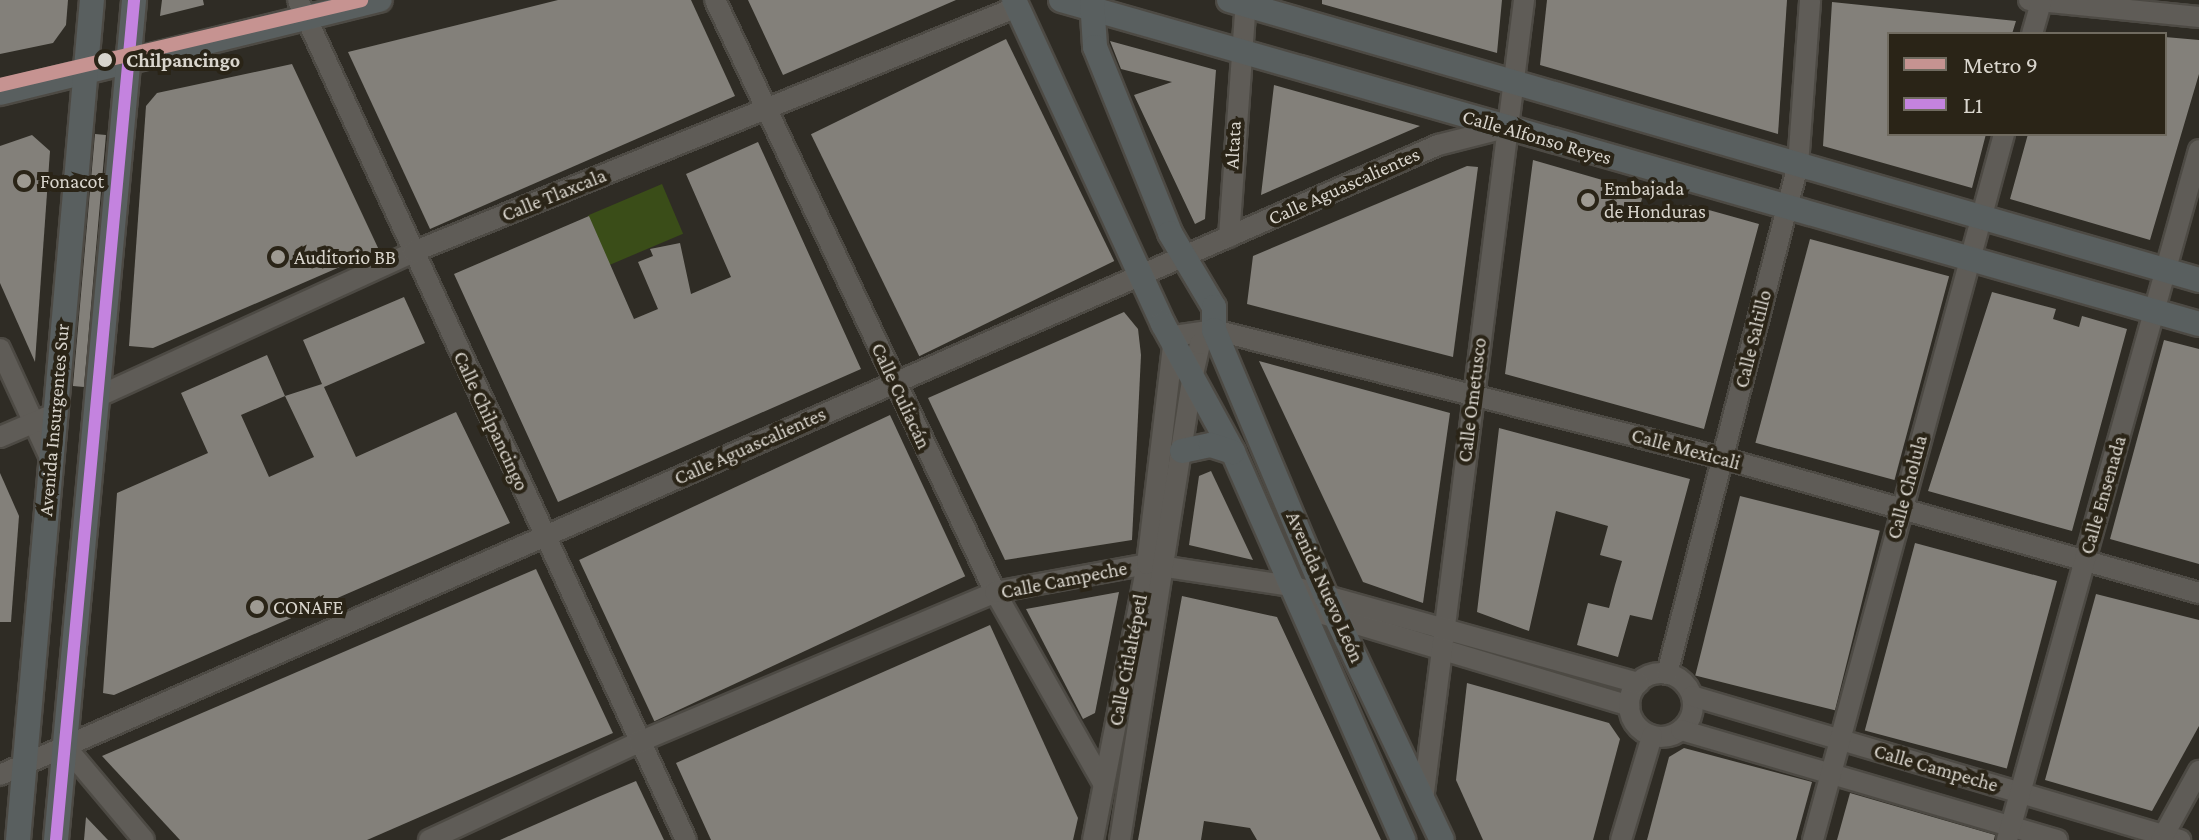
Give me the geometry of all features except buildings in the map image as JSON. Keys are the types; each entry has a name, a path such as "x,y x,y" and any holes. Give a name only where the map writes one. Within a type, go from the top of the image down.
{"main road":[{"name":"Avenida Insurgentes Sur","path":"18,840 51,460 44,418 92,0"},
{"name":"Avenida Insurgentes Sur","path":"56,840 134,0"},
{"path":"0,93 129,60 302,9 380,0"},
{"name":"Calle Alfonso Reyes","path":"1061,0 1093,6 1238,53 2199,324"},
{"path":"1246,2 1510,83 2199,280"},
{"name":"Avenida Nuevo León","path":"1016,3 1141,275 1194,370 1233,452 1403,840"},
{"name":"Avenida Nuevo León","path":"1093,6 1095,47 1170,233 1187,255 1214,307 1214,330 1326,596 1442,840"},
{"path":"1182,451 1211,445 1233,452"}],"street":[{"name":"Calle Culiacán","path":"715,0 995,592 1077,748 1103,783"},
{"name":"Calle Ometusco","path":"1423,800 1510,83 1524,0"},
{"name":"Calle Saltillo","path":"1667,674 1798,165 1810,0"},
{"path":"2032,32 2038,0 2199,17"},
{"name":"Altata","path":"1229,237 1238,53 1246,2"},
{"name":"Calle Tlaxcala","path":"97,397 413,252 1016,3"},
{"name":"Calle Chilpancingo","path":"302,9 686,840"},
{"name":"Calle Aguascalientes","path":"0,775 1438,145 1505,128"},
{"name":"Calle Cholula","path":"1813,840 2003,136"},
{"name":"Calle Ensenada","path":"2009,833 2199,150"},
{"path":"1174,336 1214,330"},
{"path":"1194,370 1200,344 1214,330"},
{"name":"Calle Mexicali","path":"1214,330 1722,458 2199,593"},
{"name":"Calle Citlaltépetl","path":"1120,840 1157,564 1174,336"},
{"path":"0,349 44,418 0,437"},
{"name":"Calle Citlaltépetl","path":"1093,840 1103,783 1182,451 1194,370"},
{"name":"Calle Campeche","path":"429,840 639,742 995,592 1157,564 1295,597 1337,619 1629,706"},
{"name":"Calle Campeche","path":"1295,597 1326,596 1639,683"},
{"path":"1667,674 1692,696 1681,730 1652,736 1636,724 1629,706 1639,683 1667,674"},
{"name":"Calle Campeche","path":"1692,696 2168,838"},
{"name":"Calle Campeche","path":"1681,730 1830,774 2009,833 2057,840"},
{"path":"1621,840 1652,736"},
{"path":"64,745 144,840"},
{"path":"2168,838 2199,771"}],"green space":[{"path":"662,184 683,234 609,265 588,215"}],"metro line":[{"name":"9","path":"0,85 361,0"}],"transit line":[{"name":"L1","path":"56,840 134,0"}],"place":[{"name":"Chilpancingo","path":"105,60"},
{"name":"Fonacot","path":"24,181"},
{"name":"Embajada de Honduras","path":"1588,200"},
{"name":"Auditorio BB","path":"278,257"},
{"name":"CONAFE","path":"257,607"}]}
